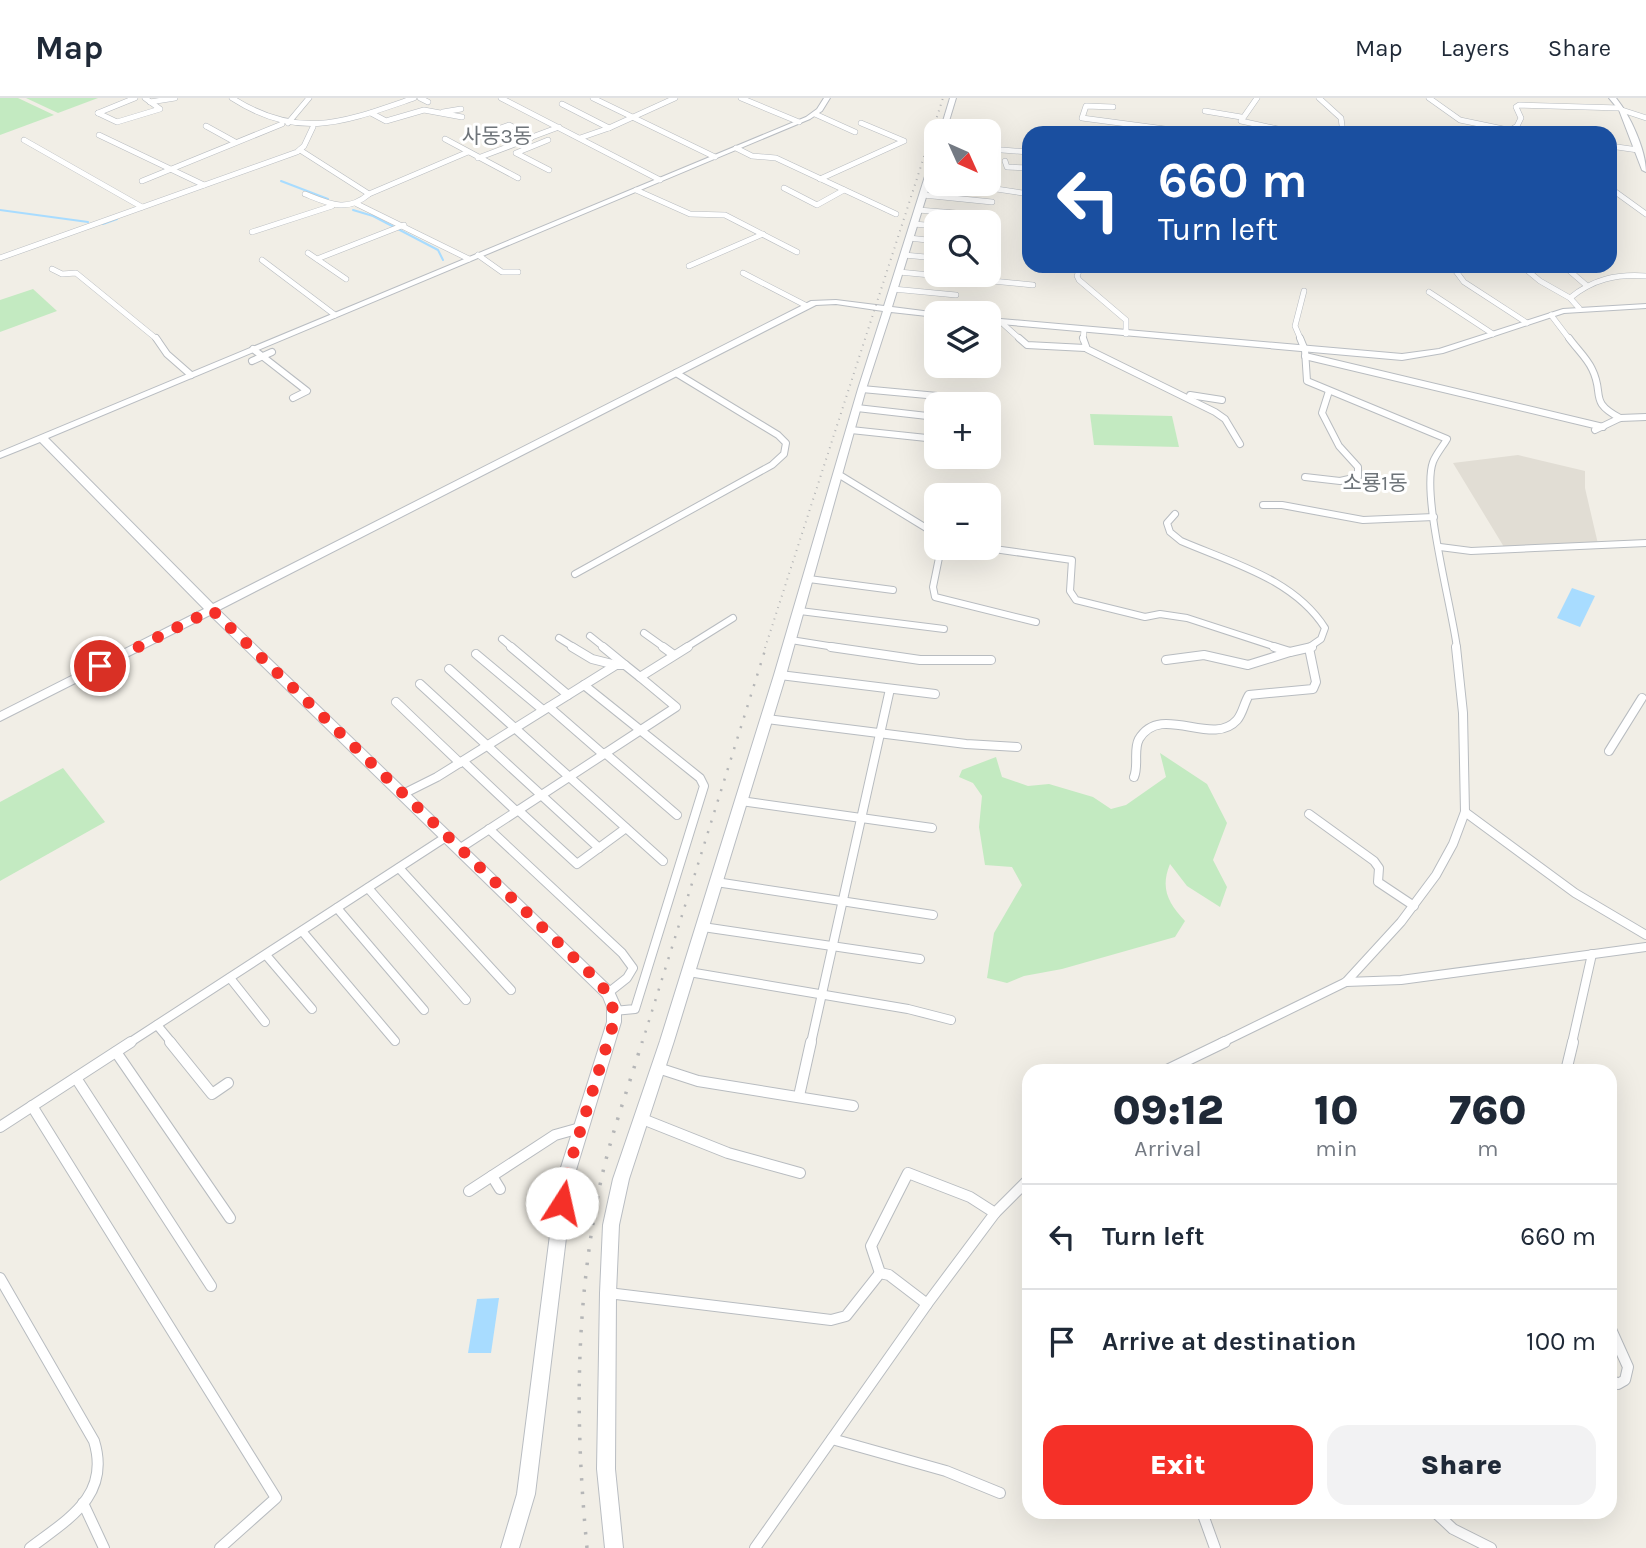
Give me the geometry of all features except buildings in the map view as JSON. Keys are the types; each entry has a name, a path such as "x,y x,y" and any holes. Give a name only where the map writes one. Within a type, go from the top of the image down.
{"street":[{"path":"135,98 98,113 117,122 160,109 145,98"},
{"path":"150,102 175,98"},
{"path":"232,98 253,114 313,127 417,98 428,102"},
{"path":"142,181 287,123 300,112 309,98"},
{"path":"501,98 660,180"},
{"path":"593,98 715,157"},
{"path":"580,138 673,98"},
{"path":"741,98 800,122"},
{"path":"0,455 800,122 815,114 827,98"},
{"path":"947,119 953,98"},
{"path":"1241,117 1257,98"},
{"path":"1319,98 1341,118 1342,126"},
{"path":"1429,98 1460,120 1484,126"},
{"path":"1612,98 1621,109 1646,170"},
{"path":"562,104 608,128"},
{"path":"1517,126 1521,118 1516,107 1519,104 1621,109 1646,118"},
{"path":"1113,107 1086,106 1082,118 1142,126"},
{"path":"443,112 457,107 461,109"},
{"path":"371,113 386,121 423,110 462,117"},
{"path":"1205,111 1241,117"},
{"path":"815,114 855,132"},
{"path":"1241,117 1241,121 1258,126"},
{"path":"820,179 904,141 861,123"},
{"path":"492,131 509,125 532,137"},
{"path":"206,127 235,142"},
{"path":"0,258 300,150 313,127"},
{"path":"478,158 559,127"},
{"path":"99,135 204,185"},
{"path":"532,137 530,139 538,144"},
{"path":"445,139 518,178"},
{"path":"24,140 142,207"},
{"path":"548,140 516,154 549,170"},
{"path":"1617,147 1638,150"},
{"path":"736,148 752,156 776,158 896,214"},
{"path":"300,150 369,194"},
{"path":"1001,150 1022,151"},
{"path":"357,204 369,194 467,152"},
{"path":"1005,161 1007,167 1022,168"},
{"path":"785,188 817,205 844,190"},
{"path":"636,190 690,214 725,215 797,252"},
{"path":"1001,190 1022,193"},
{"path":"1617,193 1646,214"},
{"path":"305,194 332,206"},
{"path":"614,1548 606,1469 611,1225 640,1118 800,611 862,389 923,195 992,202"},
{"path":"252,232 332,206 357,204 469,259"},
{"path":"918,210 924,210"},
{"path":"914,224 924,225"},
{"path":"317,259 400,227"},
{"path":"690,266 763,234"},
{"path":"909,238 924,240"},
{"path":"308,253 346,279"},
{"path":"478,255 502,272 518,272"},
{"path":"904,255 924,257"},
{"path":"262,260 335,315"},
{"path":"52,269 62,274 76,273 141,324 163,344 167,354 191,375"},
{"path":"899,272 1033,285"},
{"path":"743,273 807,306"},
{"path":"1078,273 1079,280 1126,320 1126,334"},
{"path":"1457,273 1464,282 1527,323"},
{"path":"1530,273 1570,298 1579,308"},
{"path":"1572,273 1586,285"},
{"path":"1570,298 1586,285 1621,274 1646,276"},
{"path":"893,289 956,295"},
{"path":"1182,1064 1346,982 1414,906 1436,875 1453,844 1465,812 1463,713 1434,517 1431,474 1433,462 1447,439 1419,424 1307,381 1305,353 1295,326 1304,291"},
{"path":"1429,292 1493,334"},
{"path":"0,717 807,306 828,301 924,313"},
{"path":"1002,323 1305,353 1402,357 1440,351 1579,308 1646,306"},
{"path":"1551,315 1593,370 1598,402 1603,409 1620,418"},
{"path":"1002,323 1027,345 1085,348 1177,393 1225,419 1240,444"},
{"path":"1084,331 1085,348"},
{"path":"253,349 308,392 293,398"},
{"path":"252,361 272,352"},
{"path":"1305,353 1603,427"},
{"path":"575,574 726,492 772,465 784,454 786,443 778,435 676,373"},
{"path":"862,389 924,395"},
{"path":"1305,477 1340,481 1358,477 1358,467 1339,446 1322,413 1329,391"},
{"path":"1177,393 1222,400"},
{"path":"857,408 924,415"},
{"path":"1595,430 1620,418 1646,417"},
{"path":"850,430 924,438"},
{"path":"41,437 212,610 608,993 614,1011 614,1022 565,1180 526,1494 510,1548"},
{"path":"838,474 924,527"},
{"path":"1263,505 1282,505 1363,520 1434,517"},
{"path":"1166,660 1204,655 1248,665 1310,648 1325,632 1320,615 1311,605 1282,587 1181,541 1170,532 1167,523 1175,514"},
{"path":"1440,547 1471,551 1646,543"},
{"path":"1001,550 1072,560 1070,597 1076,600 1145,617 1160,614 1187,618 1290,652"},
{"path":"939,560 933,587 935,597 1036,622"},
{"path":"809,579 893,590"},
{"path":"800,611 944,629"},
{"path":"639,677 733,618"},
{"path":"644,633 674,655"},
{"path":"459,849 676,707 620,665 590,636"},
{"path":"559,638 592,659 620,665"},
{"path":"502,639 568,695"},
{"path":"791,640 947,661 975,663 992,660"},
{"path":"1134,777 1139,738 1148,729 1164,724 1223,727 1233,724 1249,695 1256,692 1294,694 1313,689 1316,682 1310,648"},
{"path":"476,654 677,815"},
{"path":"403,794 461,762 620,665"},
{"path":"449,669 663,861"},
{"path":"780,675 935,694"},
{"path":"420,684 599,848"},
{"path":"584,685 700,778 704,786 635,1009 629,1012 614,1011"},
{"path":"799,1096 890,689"},
{"path":"1609,751 1645,696"},
{"path":"396,702 577,864 626,828"},
{"path":"766,719 965,744 1017,747"},
{"path":"741,801 932,828"},
{"path":"1465,812 1575,893 1646,935"},
{"path":"1309,814 1374,860 1379,868 1378,882 1414,906"},
{"path":"489,829 633,968 627,978 608,993"},
{"path":"0,1127 446,837"},
{"path":"398,868 511,990"},
{"path":"716,883 933,915"},
{"path":"368,888 466,1000"},
{"path":"337,908 424,1010"},
{"path":"702,927 920,959"},
{"path":"302,931 395,1041"},
{"path":"1346,982 1401,980 1646,947"},
{"path":"1568,1064 1592,954"},
{"path":"266,955 312,1009"},
{"path":"688,972 821,994 951,1020"},
{"path":"230,978 265,1021"},
{"path":"157,1025 212,1094 228,1083"},
{"path":"116,1052 230,1218"},
{"path":"657,1068 698,1081 853,1106"},
{"path":"75,1078 211,1286"},
{"path":"32,1106 276,1498 220,1548"},
{"path":"640,1118 728,1153 800,1173"},
{"path":"469,1191 555,1135 580,1128"},
{"path":"880,1273 871,1246 908,1173 970,1197 995,1213"},
{"path":"492,1175 500,1189"},
{"path":"755,1548 927,1304 995,1213 1022,1186"},
{"path":"608,1293 831,1320 846,1316 880,1273"},
{"path":"880,1273 889,1275 927,1304"},
{"path":"0,1278 100,1455 100,1476 83,1503 30,1548"},
{"path":"1617,1343 1628,1367 1625,1380 1617,1383"},
{"path":"832,1439 946,1471 1000,1493"},
{"path":"83,1503 104,1548"},
{"path":"1204,1519 1214,1548"},
{"path":"1442,1519 1453,1529 1491,1548"}],"shaded area":[{"path":"1518,455 1585,471 1585,488 1598,544 1504,547 1453,463"}],"green space":[{"path":"0,98 18,98 54,115 0,135"},
{"path":"26,98 98,98 58,113"},
{"path":"33,289 57,311 0,332 0,300"},
{"path":"1090,414 1172,416 1179,447 1094,445"},
{"path":"1160,753 1207,784 1227,823 1213,860 1227,887 1220,907 1187,886 1170,864 1166,880 1167,895 1185,921 1175,937 1062,969 1024,976 1007,983 987,978 994,933 1022,885 1012,867 985,865 979,827 982,796 973,783 959,777 962,770 996,757 1002,777 1028,786 1049,784 1093,797 1111,809 1126,805 1166,777"},
{"path":"63,768 105,822 0,881 0,802"}],"water":[{"path":"1572,588 1595,596 1580,627 1557,618"},
{"path":"499,1298 491,1353 468,1353 477,1299"}],"waterway":[{"path":"281,181 328,199"},
{"path":"0,210 88,222"},
{"path":"353,210 373,216 438,250 443,260"},
{"path":"103,224 117,219"}],"railway":[{"path":"765,648 943,98"},
{"path":"642,1043 766,647"},
{"path":"587,1548 579,1411 586,1276 604,1167 642,1042"}],"district":[{"name":"사동3동","path":"497,136"},
{"name":"소룡1동","path":"1375,483"}],"route":[{"path":"100,666 212,610 608,993 614,1007 614,1022 565,1180 562,1203"}]}
